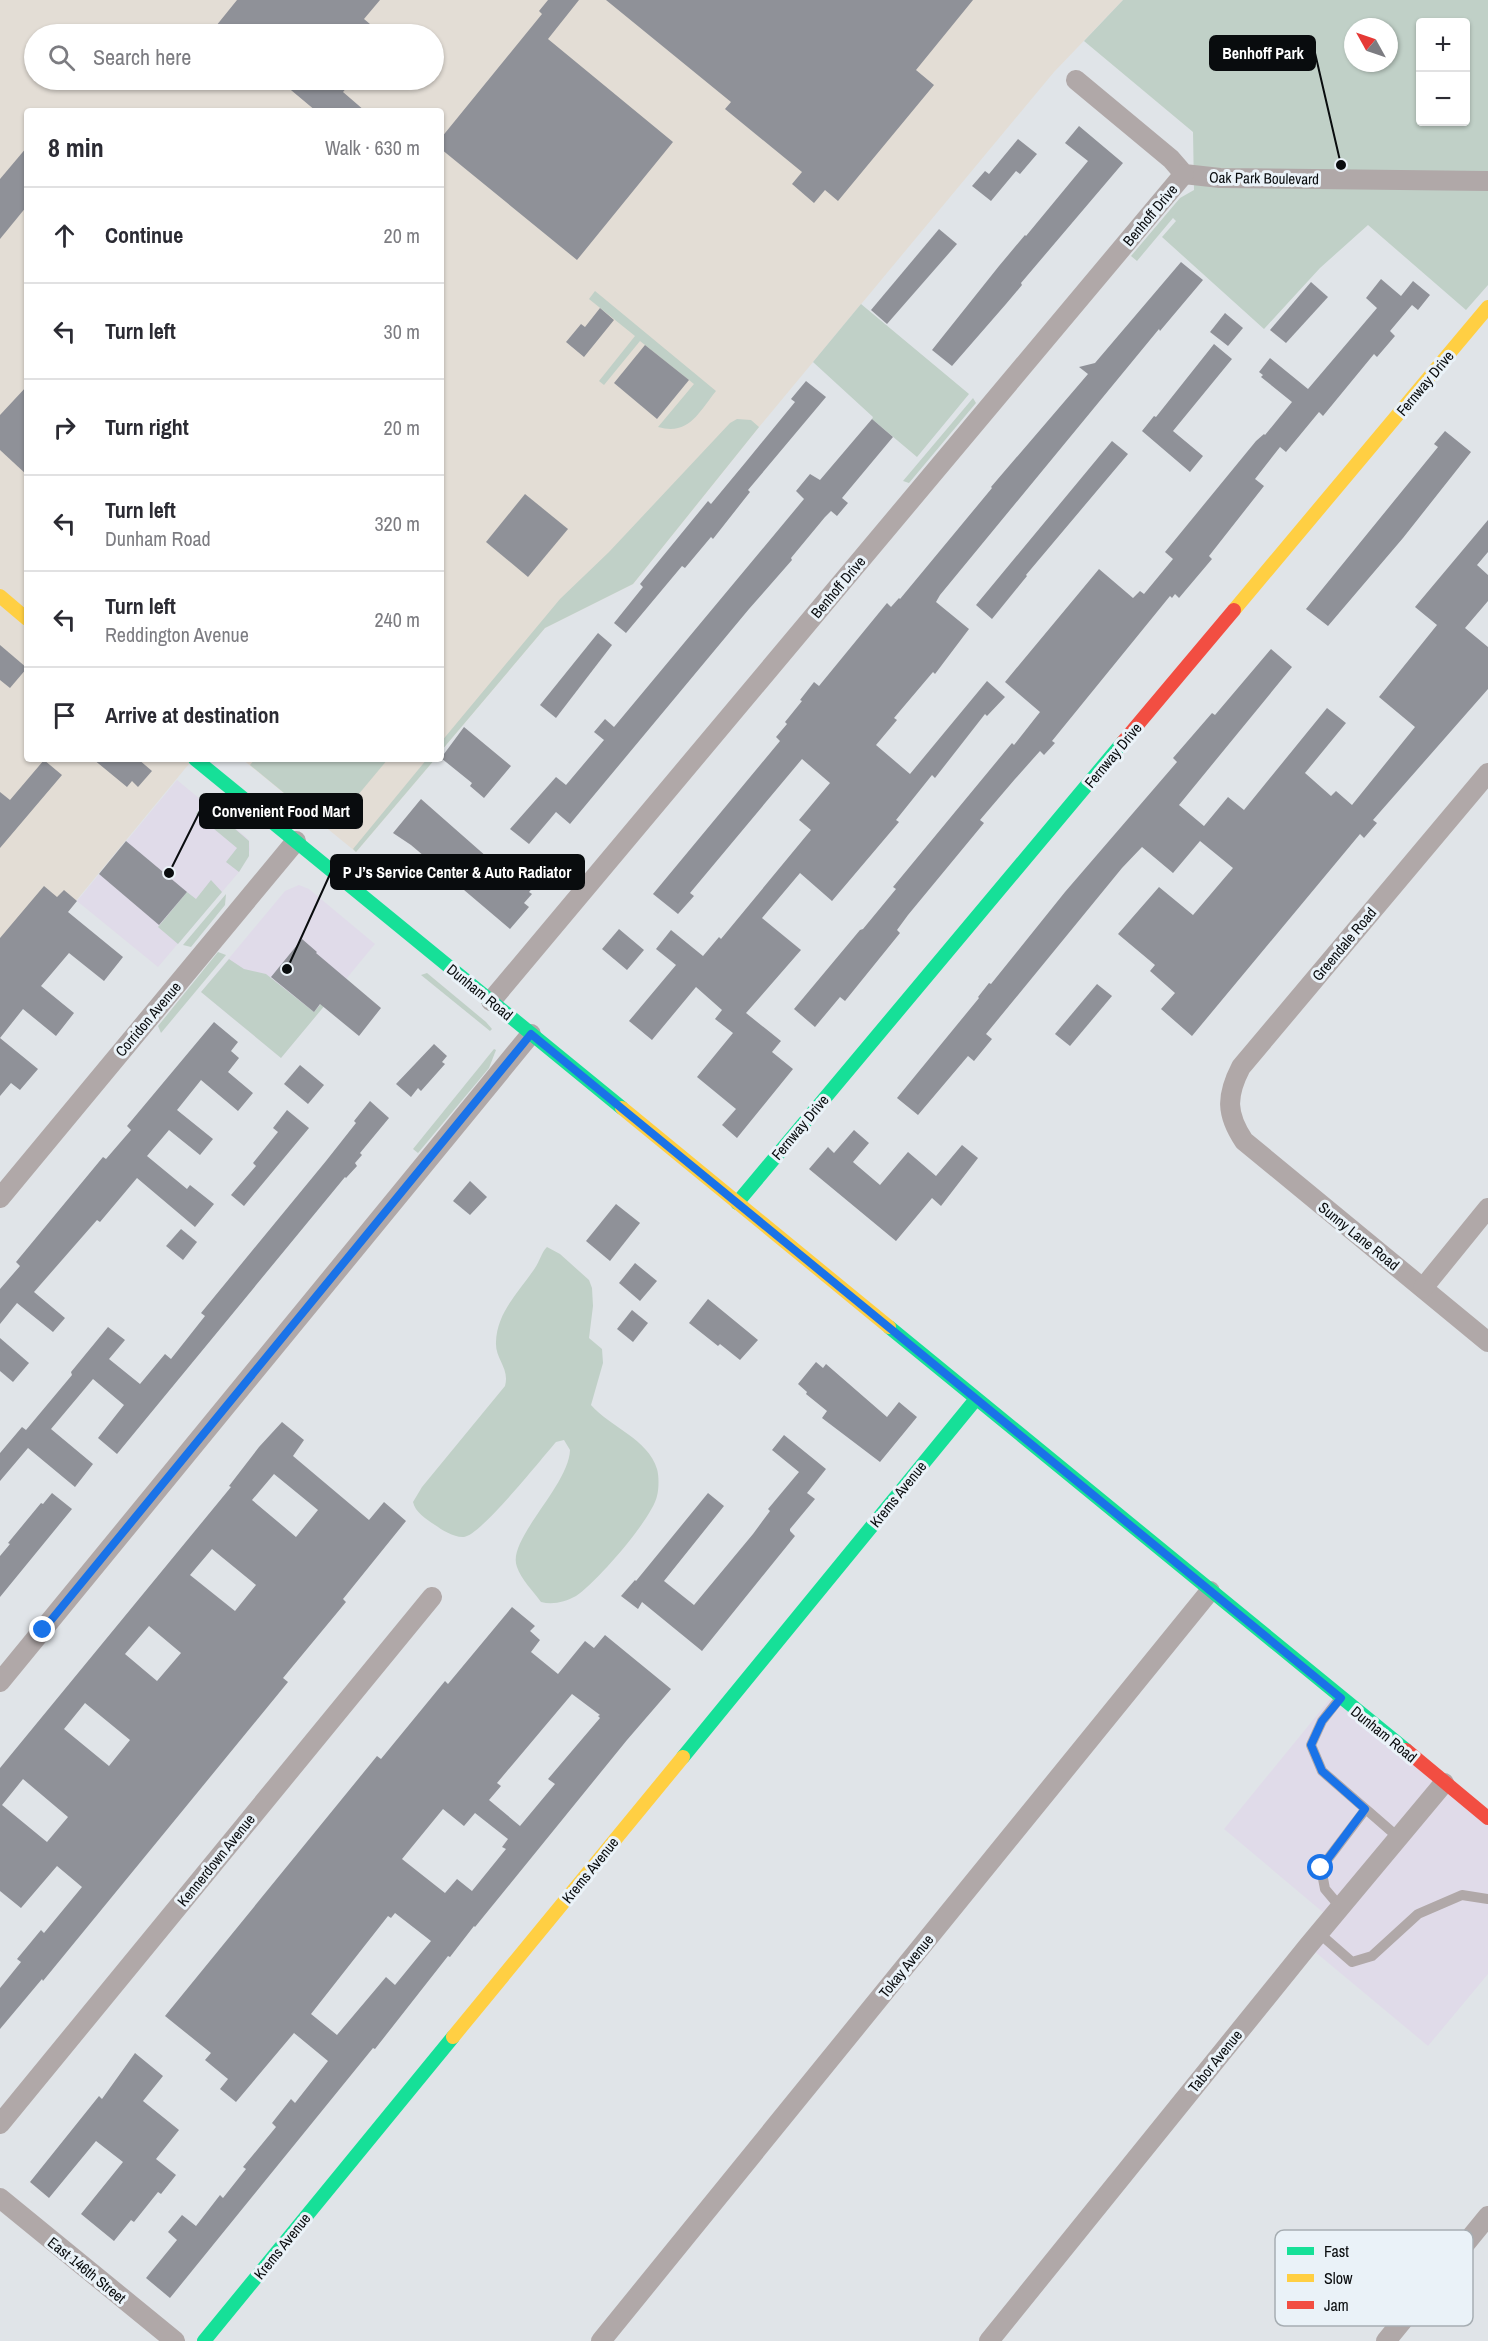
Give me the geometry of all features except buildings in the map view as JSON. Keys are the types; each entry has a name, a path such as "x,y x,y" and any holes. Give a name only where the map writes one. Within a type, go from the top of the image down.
{"street":[{"path":"1076,80 1171,159 1184,174"},
{"name":"Oak Park Boulevard","path":"1184,174 1238,179 1488,181"},
{"name":"Benhoff Drive","path":"492,1001 1184,174"},
{"name":"Fernway Drive","path":"737,1203 1488,307"},
{"path":"0,596 24,616"},
{"name":"Dunham Road","path":"199,762 1488,1818"},
{"name":"Greendale Road","path":"1234,1127 1229,1099 1233,1083 1241,1067 1488,773"},
{"name":"Corridon Avenue","path":"0,1198 296,841"},
{"path":"0,1682 531,1034"},
{"name":"Sunny Lane Road","path":"1234,1127 1244,1141 1488,1342"},
{"path":"1423,1288 1488,1208"},
{"name":"Krems Avenue","path":"204,2341 976,1399"},
{"name":"Tokay Avenue","path":"601,2341 1210,1591"},
{"name":"Kennerdown Avenue","path":"0,2124 432,1597"},
{"name":"Tabor Avenue","path":"989,2341 1308,1946 1444,1782"},
{"name":"East 146th Street","path":"0,2198 175,2341"},
{"path":"1473,2234 1488,2216"},
{"path":"1386,2341 1398,2326"}],"lane":[{"path":"1341,1698 1322,1721 1311,1745 1322,1771 1399,1838"},
{"path":"1341,1908 1325,1889 1321,1868 1365,1809"},
{"path":"1320,1934 1352,1962 1372,1956 1418,1914 1462,1895 1488,1899"}],"shaded area":[{"path":"0,0 1123,0 1054,72 759,427 633,584 545,628 444,747 444,108 24,108 24,762 191,762 0,993"},
{"path":"1123,0 1488,0 1488,285 1466,310 1368,225 1320,268 1264,329 1162,237 1176,221 1173,218 1137,261 1131,256 1180,198 1194,190 1193,132 1084,41"},
{"path":"595,291 716,391 698,414 685,425 669,429 658,427 694,384 640,341 604,385 599,381 635,336 589,299"},
{"path":"861,304 969,394 917,457 872,419 873,417 813,362"},
{"path":"973,398 976,403 909,483 903,481"},
{"path":"737,419 751,420 759,427 633,584 545,628 444,747 444,738 560,599 609,552 730,423"},
{"path":"246,762 432,762 356,852"},
{"path":"252,762 386,762 333,825 323,825 250,765"},
{"path":"425,762 432,762 356,852 353,849"},
{"path":"177,780 246,837 250,850 239,872 158,967 77,901"},
{"path":"205,803 249,841 249,856 239,872 226,862 237,848 196,814"},
{"path":"211,880 222,892 178,944 158,927 187,892 196,899"},
{"path":"299,885 309,889 375,944 281,1058 201,992 285,891"},
{"path":"226,894 225,905 191,947 183,945"},
{"path":"218,952 226,955 161,1033 158,1026"},
{"path":"229,959 244,969 266,974 314,1012 343,977 346,980 281,1058 201,992"},
{"path":"427,973 492,1029 490,1031 421,975"},
{"path":"494,1049 496,1050 489,1068 418,1153 413,1149"},
{"path":"547,1247 560,1254 589,1280 592,1288 593,1306 589,1338 602,1349 603,1363 591,1405 646,1449 657,1469 658,1482 657,1496 645,1520 609,1565 576,1596 550,1603 541,1602 524,1580 517,1567 516,1556 520,1542 560,1480 567,1464 570,1450 564,1440 556,1442 484,1524 464,1537 449,1533 432,1523 418,1512 413,1502 422,1487 505,1386 506,1374 496,1348 500,1321"},
{"path":"1335,1693 1488,1819 1488,1974 1428,2046 1308,1946 1331,1919 1224,1829"}],"traffic: fast":[{"path":"737,1203 1123,742"},
{"path":"199,762 622,1108"},
{"path":"889,1327 1406,1750"},
{"path":"683,1757 976,1399"},
{"path":"204,2341 453,2037"}],"traffic: slow":[{"path":"1234,610 1488,307"},
{"path":"0,596 24,616"},
{"path":"622,1108 889,1327"},
{"path":"453,2037 683,1757"}],"traffic: jam":[{"path":"1123,742 1234,610"},
{"path":"1406,1750 1488,1818"}],"place":[{"name":"Benhoff Park","path":"1341,165"},
{"name":"Convenient Food Mart","path":"169,873"},
{"name":"P J’s Service Center & Auto Radiator","path":"287,969"}],"route":[{"path":"43,1630 531,1034 1341,1698 1322,1721 1311,1745 1322,1771 1365,1809 1321,1868"}]}
